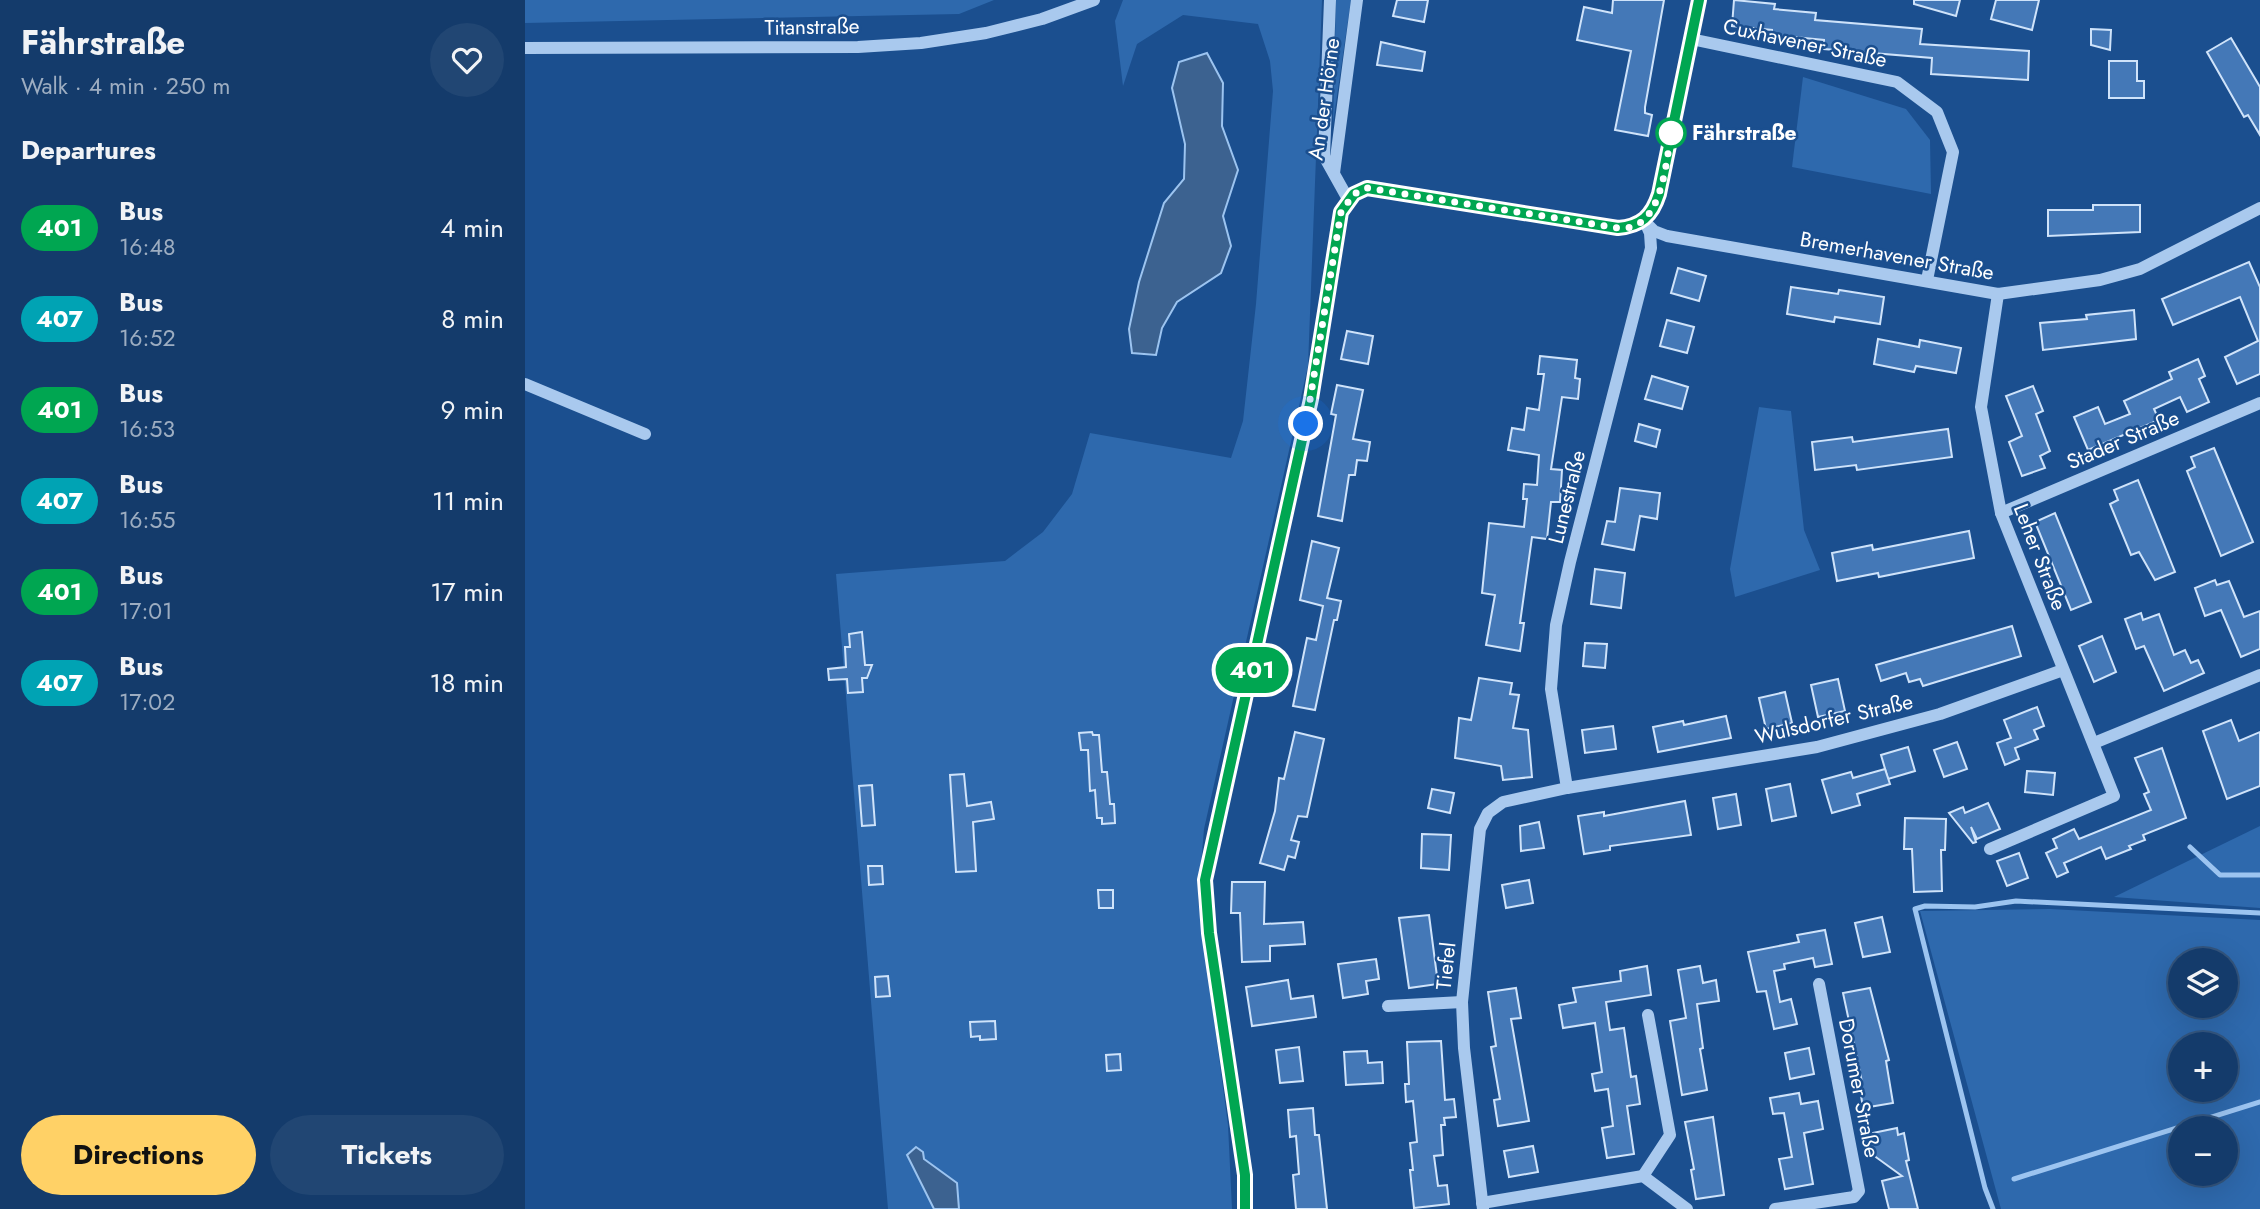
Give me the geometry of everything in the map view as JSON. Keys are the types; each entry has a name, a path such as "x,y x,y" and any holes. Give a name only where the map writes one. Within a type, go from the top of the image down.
{"street":[{"name":"Titanstraße","path":"525,48 844,47 921,43 1020,25 1094,0"},
{"path":"1330,0 1324,156 1334,176"},
{"name":"An der Hörne","path":"1349,199 1334,176 1340,111 1357,0"},
{"path":"1245,1209 1245,1175 1209,933 1205,880 1311,399 1341,212 1349,199 1367,188 1618,228 1633,227 1644,220 1654,208 1659,194 1699,0"},
{"name":"Cuxhavener Straße","path":"1691,39 1897,82 1937,112 1953,152 1927,280"},
{"name":"Bremerhavener Straße","path":"1644,220 1654,231 1667,236 1999,294 2100,280 2140,269 2260,208"},
{"name":"Lunestraße","path":"1567,788 1551,689 1556,625 1651,248 1650,233 1644,220"},
{"name":"Leher Straße","path":"1990,849 2114,796 2001,513 1981,407 1999,294"},
{"path":"525,384 645,434"},
{"name":"Stader Straße","path":"2001,513 2260,403"},
{"name":"Wulsdorfer Straße","path":"1567,788 1817,747 1940,713 2063,670"},
{"path":"2094,743 2260,675"},
{"name":"Tiefel","path":"1483,1206 1464,1048 1462,1002 1480,829 1488,813 1503,802 1567,788"},
{"name":"Dorumer Straße","path":"1776,1209 1854,1198 1859,1191 1819,984"},
{"path":"1388,1006 1462,1002"},
{"path":"1483,1206 1643,1176 1670,1135 1648,1015"},
{"path":"1643,1176 1687,1209"}],"shaded area":[{"path":"525,0 994,0 959,14 525,23"},
{"path":"1123,0 1322,0 1308,366 1204,829 1198,900 1228,1125 1232,1209 888,1209 836,574 1005,561 1043,532 1072,494 1090,433 1231,458 1243,421 1256,304 1273,91 1270,61 1258,24 1183,15 1137,44 1123,86 1115,21"},
{"path":"1336,0 1351,0 1333,123"},
{"path":"1207,53 1223,83 1222,126 1238,170 1223,216 1231,246 1221,273 1177,302 1162,328 1156,355 1132,353 1129,329 1139,282 1164,203 1184,179 1185,144 1172,88 1179,62"},
{"path":"1803,77 1906,109 1930,140 1931,194 1792,167"},
{"path":"1759,407 1791,411 1804,530 1820,570 1735,597 1730,569"},
{"path":"2260,826 2260,908 2114,897"},
{"path":"2050,909 2260,920 2260,1209 2001,1209 1920,911"},
{"path":"916,1147 923,1152 924,1159 957,1183 959,1209 934,1209 907,1155"}],"building":[{"path":"1397,0 1428,0 1424,22 1393,16"},
{"path":"1613,0 1664,0 1645,107 1645,113 1652,115 1648,136 1615,130 1631,51 1577,40 1584,7 1612,13"},
{"path":"1734,0 1775,4 1774,9 1816,13 1815,20 1922,29 1920,44 2029,51 2028,80 1931,74 1932,58 1824,49 1824,40 1772,35 1772,30 1732,26"},
{"path":"1914,0 1960,0 1956,16 1914,4"},
{"path":"1996,0 2039,0 2032,30 1991,19"},
{"path":"2091,29 2111,30 2110,50 2091,45"},
{"path":"2231,38 2260,87 2260,135 2248,115 2244,117 2207,52"},
{"path":"1381,42 1425,52 1422,71 1377,65"},
{"path":"2109,61 2137,61 2137,81 2144,81 2144,98 2109,98"},
{"path":"2093,205 2140,205 2140,232 2048,236 2048,210 2093,210"},
{"path":"2249,262 2260,287 2260,374 2237,384 2225,357 2258,341 2240,297 2173,325 2162,299"},
{"path":"1678,268 1706,276 1699,301 1671,293"},
{"path":"1791,287 1838,294 1839,290 1884,297 1880,324 1835,317 1834,322 1787,314"},
{"path":"2134,310 2136,339 2043,350 2040,323 2087,319 2086,315"},
{"path":"1667,320 1694,327 1687,353 1660,346"},
{"path":"1347,331 1373,336 1368,364 1341,359"},
{"path":"1878,339 1919,347 1920,340 1961,348 1956,373 1916,366 1914,372 1874,364"},
{"path":"1540,356 1577,360 1575,378 1580,379 1578,399 1562,397 1551,469 1562,470 1560,502 1551,502 1547,539 1532,537 1520,623 1524,623 1520,651 1486,645 1495,595 1482,593 1489,523 1524,527 1527,499 1523,499 1524,484 1537,485 1539,455 1508,450 1512,428 1524,430 1527,408 1539,410 1544,374 1538,374"},
{"path":"2198,359 2205,376 2199,379 2209,402 2187,412 2180,397 2154,409 2159,420 2088,450 2074,417 2098,407 2105,424 2130,414 2124,401 2172,379 2169,372"},
{"path":"1652,376 1688,387 1682,409 1645,399"},
{"path":"1337,385 1363,390 1353,439 1370,442 1367,461 1357,460 1355,475 1349,475 1342,521 1318,516 1336,415 1331,414"},
{"path":"2033,386 2043,411 2036,414 2050,451 2040,456 2045,468 2022,476 2009,442 2022,436 2006,396"},
{"path":"1639,424 1660,430 1656,447 1635,441"},
{"path":"1948,429 1952,457 1857,470 1856,465 1815,470 1812,442 1852,437 1853,442"},
{"path":"2214,448 2253,542 2221,556 2187,471 2195,467 2191,457"},
{"path":"2138,480 2175,572 2155,580 2139,552 2131,555 2110,504 2118,500 2114,490"},
{"path":"1620,488 1660,493 1657,519 1640,516 1634,550 1602,544 1607,521 1615,522"},
{"path":"2055,513 2091,602 2071,610 2035,522"},
{"path":"1969,531 1974,558 1879,577 1878,573 1837,581 1832,553 1872,545 1873,550"},
{"path":"1312,541 1339,548 1327,598 1341,601 1337,620 1334,620 1315,710 1293,706 1307,638 1316,640 1323,606 1300,600"},
{"path":"1595,569 1625,573 1621,608 1591,604"},
{"path":"2215,580 2217,585 2229,581 2244,617 2260,611 2260,649 2241,657 2221,610 2205,616 2195,588"},
{"path":"2141,613 2143,620 2159,614 2174,655 2185,650 2191,663 2198,660 2204,673 2164,691 2144,646 2136,649 2125,619"},
{"path":"2012,626 2021,656 1923,686 1920,679 1909,682 1906,673 1881,681 1876,665"},
{"path":"862,632 865,665 872,665 867,678 862,678 863,692 848,693 847,679 829,680 828,669 846,667 845,647 850,647 849,634"},
{"path":"2102,636 2116,672 2094,682 2079,646"},
{"path":"1585,643 1607,644 1605,668 1583,666"},
{"path":"1479,678 1512,683 1510,694 1519,695 1513,728 1528,730 1532,777 1503,780 1501,766 1455,758 1459,718 1471,720"},
{"path":"1838,679 1845,711 1818,717 1811,685"},
{"path":"1785,692 1792,723 1766,729 1759,698"},
{"path":"2037,707 2044,726 2034,730 2038,739 2015,748 2019,759 2005,765 1997,743 2011,738 2004,720"},
{"path":"1726,716 1731,738 1658,752 1653,727 1683,721 1684,725"},
{"path":"2231,720 2239,741 2260,732 2260,786 2227,799 2203,731"},
{"path":"1613,726 1616,749 1585,753 1582,730"},
{"path":"1092,732 1093,735 1099,735 1102,772 1107,772 1115,823 1102,824 1102,818 1097,818 1095,790 1090,791 1088,750 1081,750 1079,733"},
{"path":"1295,732 1324,739 1307,817 1298,816 1291,840 1299,842 1295,858 1288,856 1284,870 1260,863 1275,811 1279,778 1284,779"},
{"path":"1957,742 1967,769 1944,777 1934,750"},
{"path":"1908,747 1915,771 1888,779 1881,755"},
{"path":"2162,748 2186,818 2143,835 2145,840 2106,859 2101,847 2064,863 2068,872 2057,877 2046,853 2057,848 2053,839 2074,829 2079,839 2151,810 2144,794 2149,792 2135,758"},
{"path":"1885,769 1890,784 1857,794 1860,805 1832,813 1822,780 1851,772 1853,778"},
{"path":"2027,771 2055,773 2053,795 2025,792"},
{"path":"964,774 967,806 991,802 994,819 973,822 976,871 956,872 950,775"},
{"path":"1790,784 1796,816 1772,821 1766,789"},
{"path":"872,785 875,825 862,826 859,786"},
{"path":"1432,789 1454,793 1450,813 1428,808"},
{"path":"1736,794 1741,825 1718,829 1713,798"},
{"path":"1685,801 1691,835 1610,846 1610,850 1584,854 1578,816 1604,812 1604,816"},
{"path":"1988,803 2000,829 1977,839 1971,827 1976,842 1973,843 1949,813 1963,807 1965,813"},
{"path":"1905,818 1946,819 1945,850 1941,850 1942,891 1914,892 1912,849 1904,849"},
{"path":"1539,822 1544,848 1521,851 1520,826"},
{"path":"1422,834 1451,835 1449,870 1421,868"},
{"path":"2019,853 2028,878 2007,886 1997,861"},
{"path":"868,866 882,866 883,884 869,885"},
{"path":"1529,880 1533,903 1506,908 1502,885"},
{"path":"1232,882 1265,882 1264,924 1303,922 1305,944 1270,946 1270,961 1242,962 1240,913 1231,913"},
{"path":"1098,890 1113,890 1113,908 1099,908"},
{"path":"1429,915 1438,984 1409,988 1399,918"},
{"path":"1882,917 1890,952 1863,957 1855,923"},
{"path":"1825,930 1832,964 1815,967 1813,958 1784,964 1785,969 1774,971 1780,1002 1791,999 1797,1024 1774,1029 1766,991 1757,992 1748,952 1799,942 1797,935"},
{"path":"1376,959 1379,979 1366,981 1368,994 1343,998 1338,964"},
{"path":"1647,966 1651,995 1606,1002 1610,1030 1624,1028 1631,1077 1636,1076 1640,1104 1627,1106 1634,1154 1607,1158 1602,1128 1613,1126 1608,1089 1595,1091 1592,1074 1602,1072 1595,1023 1563,1028 1559,1005 1576,1002 1573,988 1621,981 1620,971"},
{"path":"1700,966 1703,983 1716,980 1719,1001 1697,1004 1703,1048 1700,1049 1707,1090 1682,1095 1670,1021 1686,1018 1678,970"},
{"path":"888,976 890,996 876,997 875,977"},
{"path":"1288,980 1291,999 1313,996 1316,1017 1252,1026 1246,987"},
{"path":"1516,988 1521,1018 1511,1019 1529,1121 1498,1126 1494,1100 1500,1099 1491,1047 1496,1046 1488,992"},
{"path":"1870,988 1889,1060 1886,1061 1893,1103 1863,1108 1859,1083 1862,1082 1843,993"},
{"path":"995,1021 996,1039 980,1040 980,1036 971,1037 970,1022"},
{"path":"1441,1041 1445,1100 1454,1099 1456,1117 1444,1118 1445,1125 1441,1125 1443,1155 1434,1156 1438,1186 1447,1185 1449,1204 1414,1208 1410,1143 1417,1142 1413,1101 1406,1102 1405,1084 1409,1084 1407,1042"},
{"path":"1299,1047 1303,1081 1280,1083 1276,1050"},
{"path":"1809,1048 1814,1074 1790,1079 1785,1053"},
{"path":"1367,1051 1368,1063 1382,1062 1383,1083 1346,1085 1344,1052"},
{"path":"1120,1054 1121,1070 1107,1071 1106,1055"},
{"path":"1799,1093 1801,1104 1818,1101 1823,1129 1804,1133 1813,1184 1785,1189 1779,1159 1792,1157 1784,1113 1773,1114 1770,1098"},
{"path":"1313,1108 1315,1135 1319,1135 1327,1209 1296,1209 1293,1175 1299,1174 1296,1136 1290,1137 1288,1110"},
{"path":"1713,1117 1724,1195 1696,1199 1691,1170 1694,1169 1685,1122"},
{"path":"1897,1128 1898,1135 1904,1133 1909,1160 1906,1161 1918,1209 1889,1209 1882,1181 1902,1176 1873,1155 1868,1134"},
{"path":"1533,1146 1538,1172 1509,1177 1504,1151"}],"waterway":[{"path":"2190,847 2220,875 2260,875"},
{"path":"1993,1209 1985,1188 1915,909 1925,906 1975,907 2016,901 2260,913"},
{"path":"2014,1179 2260,1102"}],"bus line":[{"name":"401","path":"1245,1209 1245,1175 1209,933 1205,880 1311,399 1341,212 1354,194 1367,188 1618,228 1633,227 1644,220 1654,208 1659,194 1699,0"}],"place":[{"name":"Fährstraße","path":"1671,133"}],"route":[{"path":"1306,424 1341,212 1354,194 1367,188 1618,228 1633,227 1644,220 1654,208 1671,133"}]}
